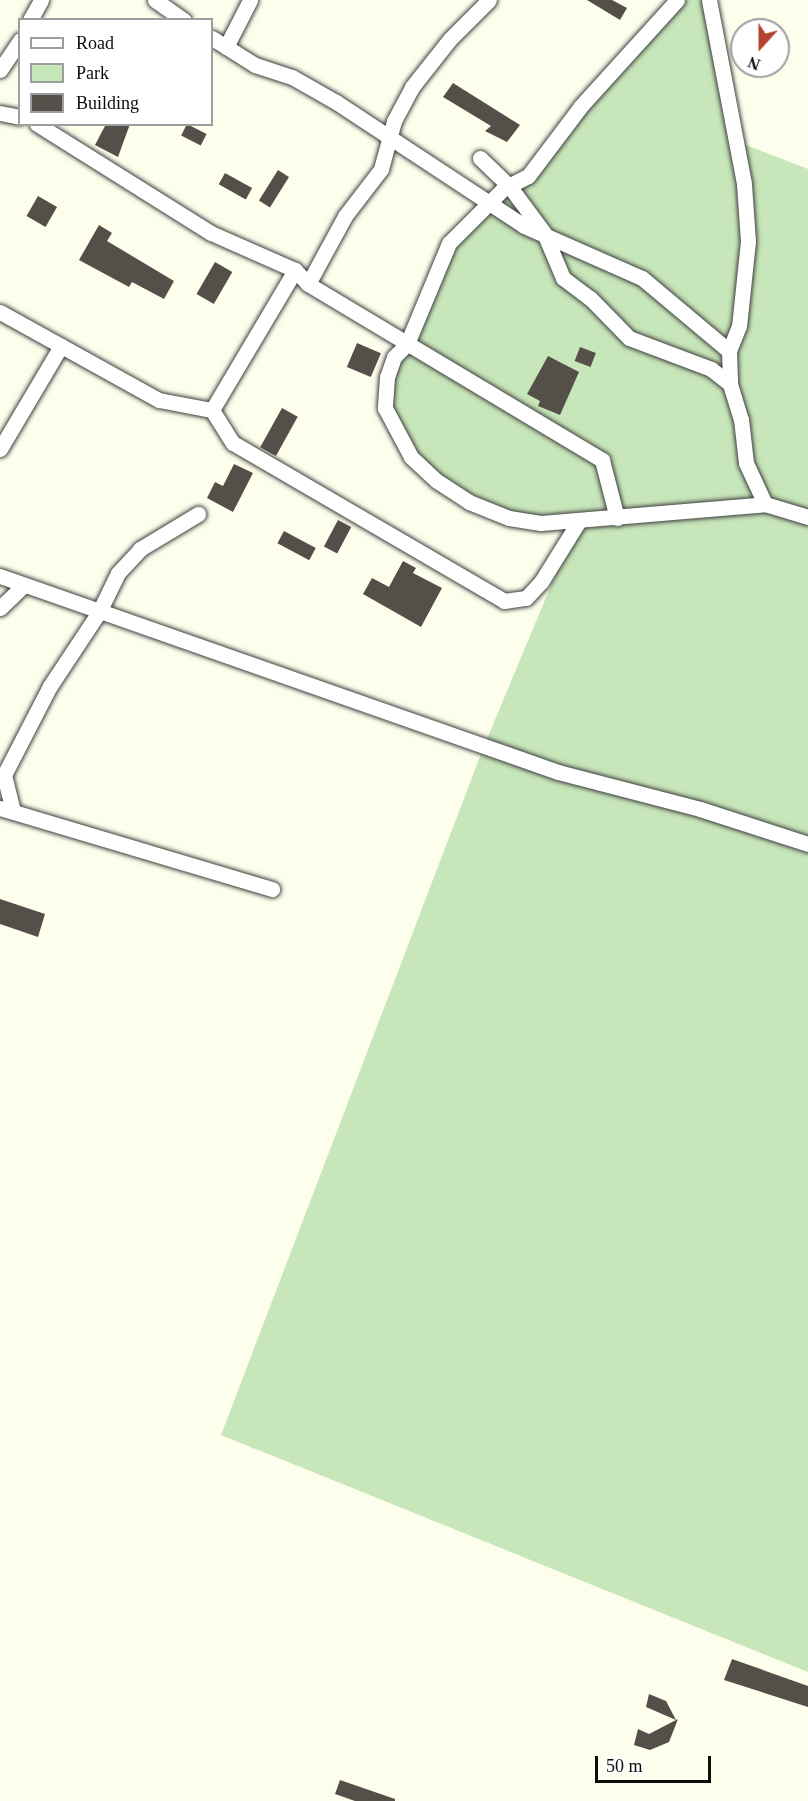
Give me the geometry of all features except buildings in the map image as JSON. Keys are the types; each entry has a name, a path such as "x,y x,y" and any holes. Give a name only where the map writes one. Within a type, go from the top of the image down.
{"street":[{"path":"31,18 41,0"},
{"path":"155,0 181,18"},
{"path":"225,47 250,0"},
{"path":"308,284 345,216 381,169 389,139 412,87 450,39 489,0"},
{"path":"677,0 581,106 528,176 491,202 449,243 407,344 394,357 387,377 385,408 411,458 469,502 509,518 541,524 617,518 723,504 765,504 808,517"},
{"path":"709,0 744,184 748,241 739,326 729,351 730,384 741,418 746,463 765,504"},
{"path":"213,39 255,65 292,77 524,225 642,278 729,351"},
{"path":"0,70 18,43"},
{"path":"0,113 18,117"},
{"path":"41,126 212,233 295,270 308,284 602,460 617,518"},
{"path":"480,158 510,187 544,234 563,278 629,338 711,369 730,384"},
{"path":"212,411 295,270"},
{"path":"0,312 159,400 212,411 233,443 504,601 526,598 541,582 579,521"},
{"path":"0,449 61,346"},
{"path":"198,514 140,549 118,573 99,612 50,686 4,775 7,809 272,889"},
{"path":"0,576 558,772 700,809 808,844"},
{"path":"0,608 24,585"}],"green space":[{"path":"677,0 708,0 735,141 808,169 808,1672 221,1435 484,746 578,521 519,520 437,481 391,420 387,377 449,243 528,176"}]}
